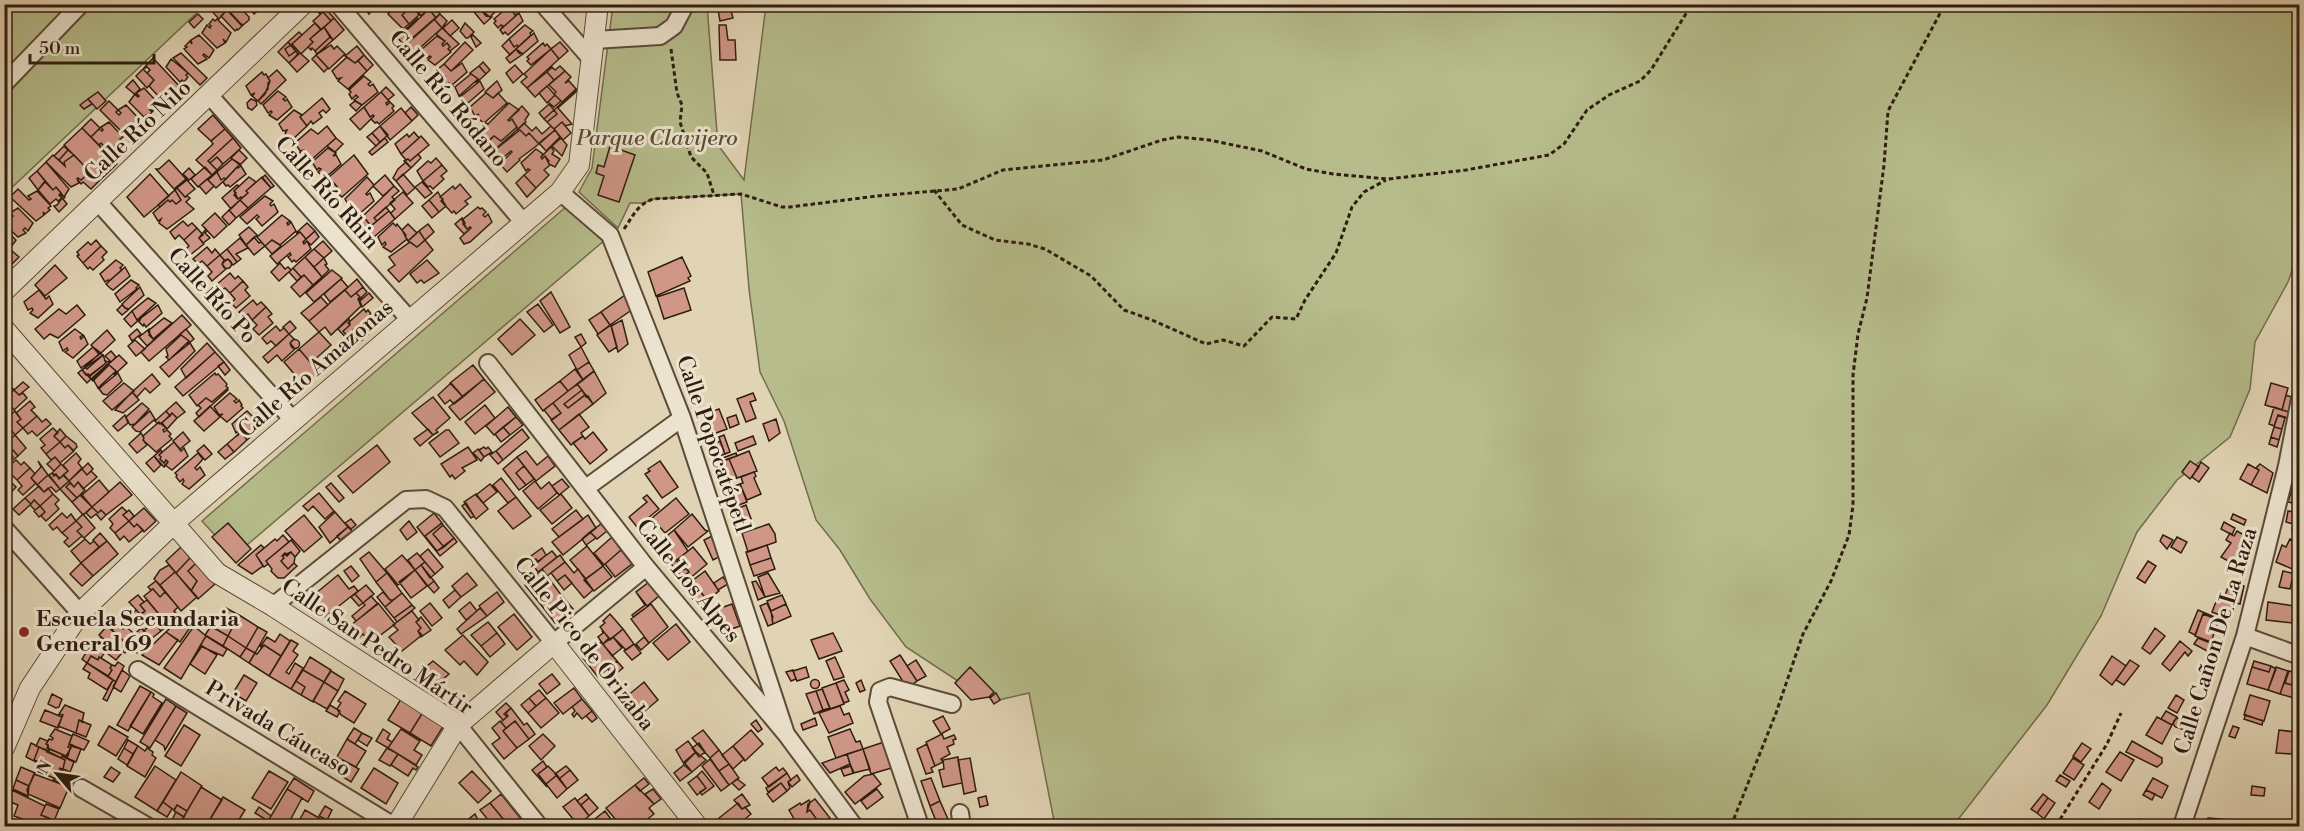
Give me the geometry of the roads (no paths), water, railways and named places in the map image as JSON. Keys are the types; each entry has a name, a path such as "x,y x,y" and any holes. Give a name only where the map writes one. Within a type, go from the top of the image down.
{"street":[{"path":"4,84 81,4"},
{"name":"Calle Río Nilo","path":"4,291 210,96 303,4"},
{"name":"Calle Río Ródano","path":"338,4 524,223"},
{"path":"543,4 593,50 660,36 674,26 684,7"},
{"name":"Calle Río Amazonas","path":"4,748 30,688 80,614 175,522 560,192 579,165 598,4"},
{"name":"Calle Río Rhin","path":"210,96 410,320"},
{"name":"Calle Popocatépetl","path":"560,192 610,235 682,418 786,734"},
{"name":"Calle Río Po","path":"98,202 293,420"},
{"name":"Calle San Pedro Mártir","path":"4,329 175,522 217,573 273,606 458,725 539,826"},
{"name":"Calle Los Alpes","path":"488,363 646,567 786,734 854,826"},
{"name":"Calle Cañon De La Raza","path":"2182,826 2246,636 2287,466 2300,399"},
{"path":"586,488 682,418"},
{"name":"Calle Pico de Orizaba","path":"273,606 406,500 426,499 445,508 697,826"},
{"path":"4,528 80,614"},
{"path":"395,826 458,725 646,567"},
{"path":"2246,636 2300,656"},
{"name":"Privada Cáucaso","path":"138,670 395,826"},
{"path":"920,826 878,702 880,691 890,687 952,704"},
{"path":"81,788 147,826"}],"place":[{"name":"Escuela Secundaria General 69","path":"24,632"}],"park label":[{"name":"Parque Clavijero","path":"657,138"}]}
